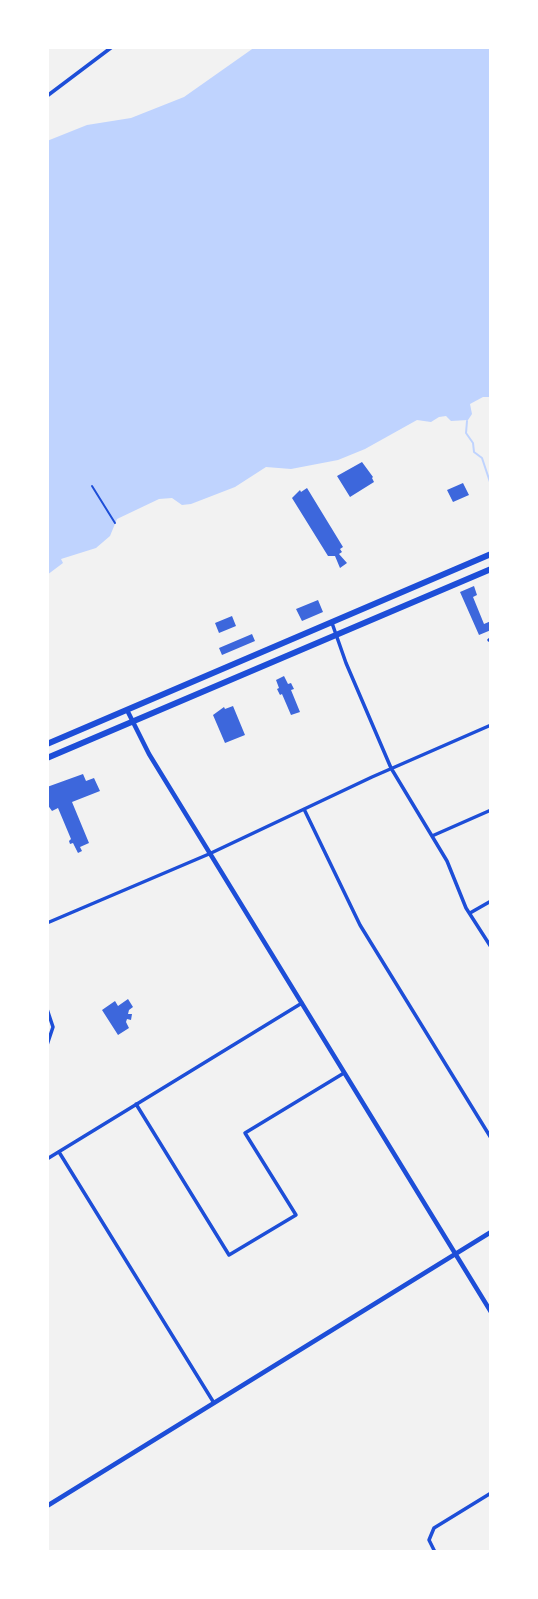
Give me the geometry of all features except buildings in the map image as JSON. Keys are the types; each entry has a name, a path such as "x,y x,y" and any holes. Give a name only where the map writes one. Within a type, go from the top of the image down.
{"highway":[{"path":"47,744 491,554"},
{"path":"47,758 491,569"}],"street":[{"path":"47,96 112,47"},
{"path":"332,622 391,768 447,861 470,913 491,947"},
{"path":"127,710 149,754 491,1312"},
{"path":"47,923 210,853 391,768 491,725"},
{"path":"304,809 360,925 491,1138"},
{"path":"432,836 491,810"},
{"path":"470,913 491,901"},
{"path":"47,1159 302,1003"},
{"path":"47,1009 53,1027 47,1045"},
{"path":"136,1104 229,1255 296,1215 245,1133 344,1072"},
{"path":"59,1152 214,1403"},
{"path":"47,1506 491,1232"},
{"path":"435,1552 429,1538 434,1528 491,1493"}],"path":[{"path":"92,486 115,523"}],"water":[{"path":"255,47 491,47 491,397 483,397 470,404 472,414 468,420 451,421 446,416 431,422 417,420 365,449 338,460 291,469 266,467 235,487 191,504 182,505 172,498 159,499 117,519 110,536 96,548 61,559 63,563 47,575 47,141 87,125 131,118 184,97"}],"waterway":[{"path":"467,421 466,433 473,443 474,452 482,458 491,485"}]}
